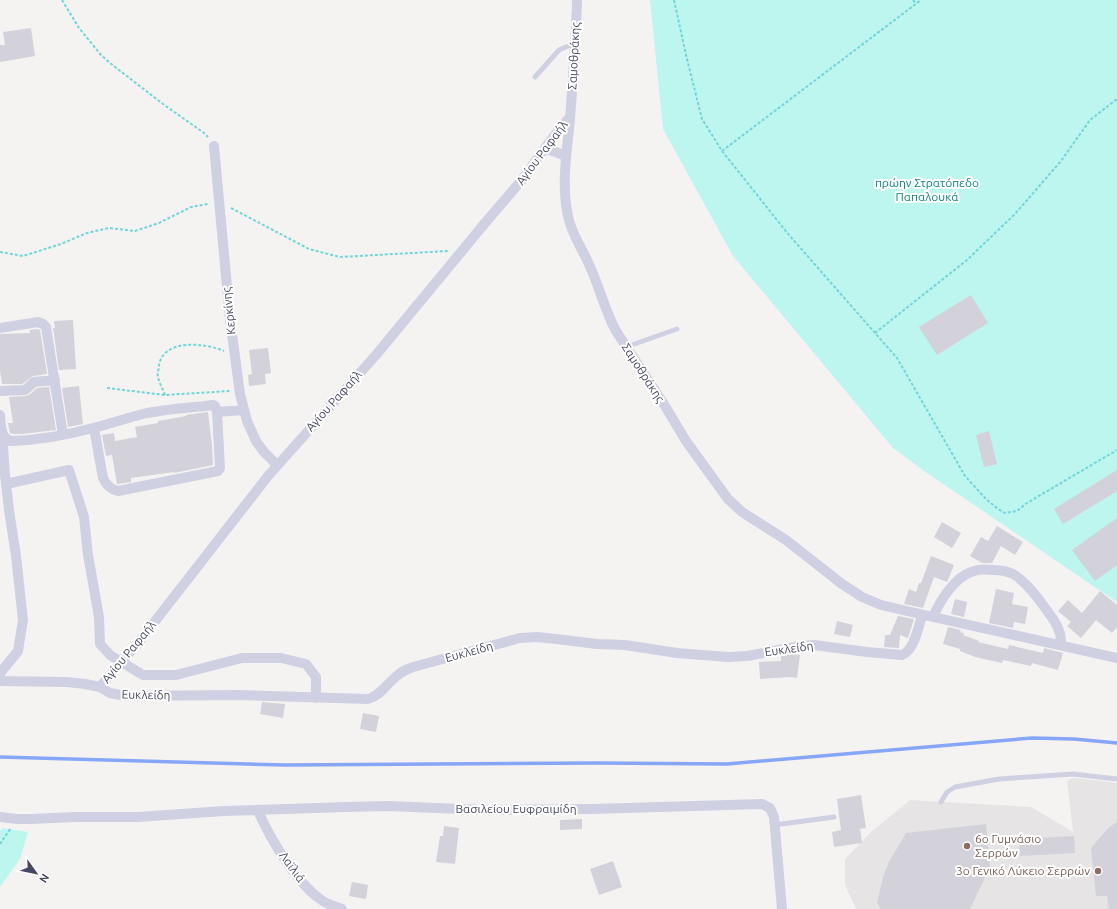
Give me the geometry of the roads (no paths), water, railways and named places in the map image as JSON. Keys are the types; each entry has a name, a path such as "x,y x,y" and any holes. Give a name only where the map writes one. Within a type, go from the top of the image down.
{"street":[{"name":"Σαμοθράκης","path":"577,0 570,117 566,156 565,198 568,218 591,268 610,320 686,441 717,486 735,506 786,540 842,584 862,597 881,604 933,617"},
{"name":"Αγίου Ραφαήλ","path":"100,687 122,662 277,465 376,355 521,181 570,117"},
{"name":"Κερκίνης","path":"214,146 230,319 239,390 247,421 256,441 264,452 277,465"},
{"path":"545,148 566,156"},
{"path":"0,328 38,322 45,325 63,435"},
{"path":"0,391 25,390 34,382 55,380"},
{"path":"2,432 6,439 12,441 50,438 158,411 213,405 215,406 217,412 220,468 218,471 118,491 112,489 106,484 103,478 94,428"},
{"path":"217,412 244,410"},
{"path":"0,415 6,484 23,620 18,651 0,675"},
{"path":"6,484 69,470 84,517 88,555 100,617 100,644 110,655 143,675 176,675 242,658 281,658 306,664 316,677 316,698"},
{"path":"1061,645 1059,630 1040,602 1020,579 1006,571 981,570 968,573 948,591 933,617 1117,658"},
{"name":"Ευκλείδη","path":"0,681 67,682 100,687 110,692 126,696 199,695 361,700 372,698 398,675 413,667 520,638 551,638 597,644 625,645 676,652 728,656 747,656 800,646 814,645 863,652 902,655 907,652 913,643 922,615"},
{"name":"Βασιλείου Ευφραιμίδη","path":"0,817 17,819 138,817 224,811 388,806 486,810 762,804 771,809 774,825"},
{"name":"Λαϊλιά","path":"258,811 269,833 302,882 320,899 342,909"},
{"path":"774,825 782,909"}],"lane":[{"path":"535,77 559,50 575,43"},
{"path":"626,347 677,329"},
{"path":"941,802 947,792 955,787 999,778 1073,774 1117,779"},
{"path":"774,825 834,817"}],"waterway":[{"path":"0,757 285,765 598,763 727,764 1032,738 1074,739 1117,743"}],"place":[{"name":"6ο Γυμνάσιο Σερρών","path":"967,846"},
{"name":"3ο Γενικό Λύκειο Σερρών","path":"1098,871"}],"park label":[{"name":"πρώην Στρατόπεδο Παπαλουκά","path":"927,190"}]}
